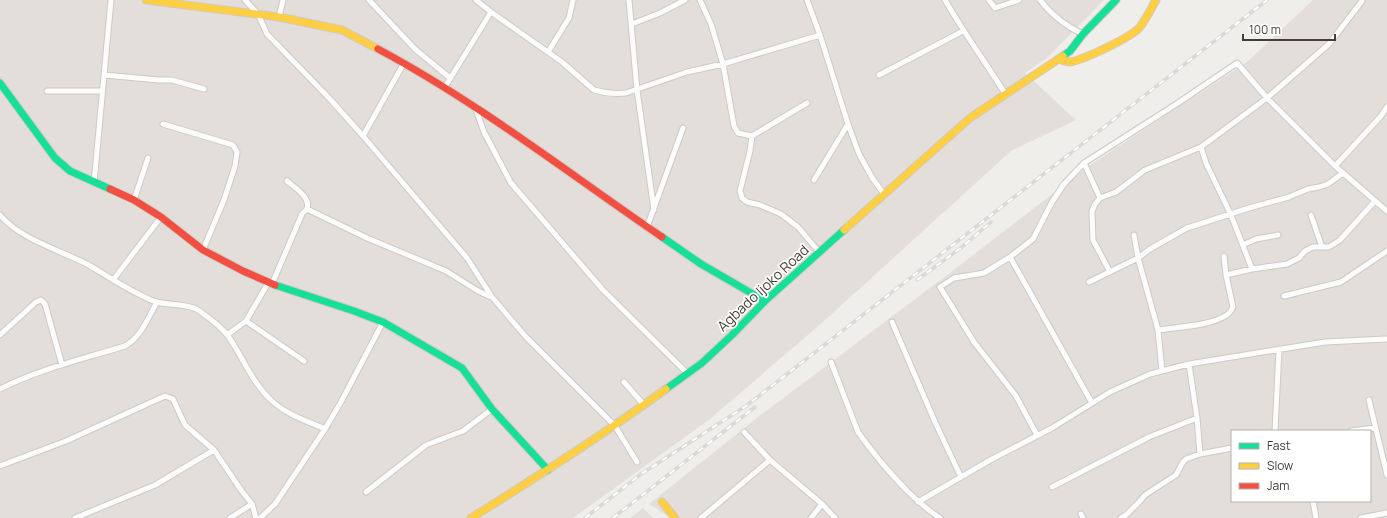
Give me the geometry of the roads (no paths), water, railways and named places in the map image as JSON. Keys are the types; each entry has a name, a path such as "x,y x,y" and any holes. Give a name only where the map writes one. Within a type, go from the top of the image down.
{"street":[{"path":"94,183 110,0"},
{"path":"146,0 279,17 342,30 404,63 475,106 701,264 765,301"},
{"path":"245,0 258,14 267,34 330,99 467,258 492,297 526,337 615,426 636,462"},
{"path":"279,17 283,0"},
{"path":"369,0 415,49 450,78"},
{"path":"476,0 562,62 594,90 618,93 626,93 637,90 687,72 723,64 820,35"},
{"path":"548,52 569,18 573,0"},
{"path":"629,0 637,90 654,210"},
{"path":"632,24 660,13 685,0"},
{"path":"700,0 711,24 723,64 734,126 738,133 752,136 807,104"},
{"path":"807,0 859,154 873,179 884,194"},
{"path":"945,0 963,31 985,61 1006,95"},
{"path":"989,0 995,8 1018,0"},
{"path":"1040,0 1047,9 1074,30 1083,34"},
{"name":"Agbado Ijoko Road","path":"471,518 615,426 688,374 732,335 765,301 970,118 1070,51 1083,34 1116,0"},
{"path":"1058,59 1068,62 1074,61 1102,50 1123,39 1139,28 1156,0"},
{"path":"1110,272 1093,240 1092,211 1100,198 1116,192 1146,170 1201,147 1267,98 1329,44 1362,1"},
{"path":"445,87 491,12"},
{"path":"879,75 963,31"},
{"path":"363,136 404,63"},
{"path":"1038,436 1016,396 974,342 940,287 954,278 984,273 1010,257 1033,239 1052,202 1064,184 1084,163 1178,103 1237,63 1267,98 1335,166 1387,211"},
{"path":"104,75 172,80 204,89"},
{"path":"0,83 55,158 70,171 134,200 161,217 203,250 243,271 270,283 354,310 383,322 462,368 492,409 548,470"},
{"path":"47,91 102,91"},
{"path":"475,106 484,132 510,183 603,290 688,374"},
{"path":"1335,166 1387,107"},
{"path":"163,124 233,145 237,152 235,166 224,200 203,250"},
{"path":"814,180 848,124"},
{"path":"647,227 683,128"},
{"path":"752,136 750,151 740,191 742,198 747,202 760,205 781,214 798,227 820,253"},
{"path":"1201,147 1206,163 1231,214 1252,269"},
{"path":"134,200 148,158"},
{"path":"1084,163 1100,198"},
{"path":"1089,282 1138,258 1150,249 1187,228 1328,184 1343,173"},
{"path":"227,335 246,320 270,283 302,214 307,209 307,200 287,181"},
{"path":"1226,275 1252,269 1287,264 1299,258 1305,251 1313,247 1329,246 1340,240 1375,201"},
{"path":"307,209 367,238 446,271 478,291 492,297"},
{"path":"1311,215 1322,247"},
{"path":"0,216 19,232 87,265 157,302 196,308 217,324 227,335 259,387 270,400 287,413 325,429"},
{"path":"113,280 161,217"},
{"path":"1134,235 1138,258 1158,330 1162,371"},
{"path":"1243,244 1256,239 1278,235"},
{"path":"1284,296 1341,282 1387,251"},
{"path":"1158,330 1215,320 1225,317 1230,312 1233,307 1226,275 1224,256"},
{"path":"1010,257 1092,403"},
{"path":"0,335 36,302 41,300 45,304 62,365"},
{"path":"0,389 14,382 62,365 131,343 138,336 157,302"},
{"path":"246,320 304,361"},
{"path":"260,518 276,504 325,429 383,322"},
{"path":"892,322 935,422 961,477"},
{"path":"918,502 992,458 1038,436 1110,392 1127,383 1150,374 1189,364 1279,348 1334,341 1387,339"},
{"path":"1275,430 1279,348"},
{"path":"831,362 858,432 888,470 918,502 940,518"},
{"path":"1189,364 1197,418 1200,454"},
{"path":"624,382 644,405"},
{"path":"0,466 66,440 165,396 173,400 185,425 214,450 240,490 252,504 256,518"},
{"path":"1369,400 1387,476"},
{"path":"366,492 426,445 463,431 492,409"},
{"path":"1052,487 1149,437 1197,418"},
{"path":"1359,430 1375,428"},
{"path":"744,432 770,460 822,504 835,518"},
{"path":"1121,518 1126,516 1145,495 1176,475 1186,459 1200,454 1231,448"},
{"path":"1380,448 1387,448"},
{"path":"75,518 155,485 214,450"},
{"path":"701,518 770,460"},
{"path":"662,502 675,518"},
{"path":"1313,502 1316,518"},
{"path":"230,518 252,504"},
{"path":"811,518 822,504"},
{"path":"1361,518 1387,513"}],"railway":[{"path":"585,518 641,474 746,406 1267,0"},
{"path":"917,280 962,247 991,222"},
{"path":"613,518 755,407"}]}
